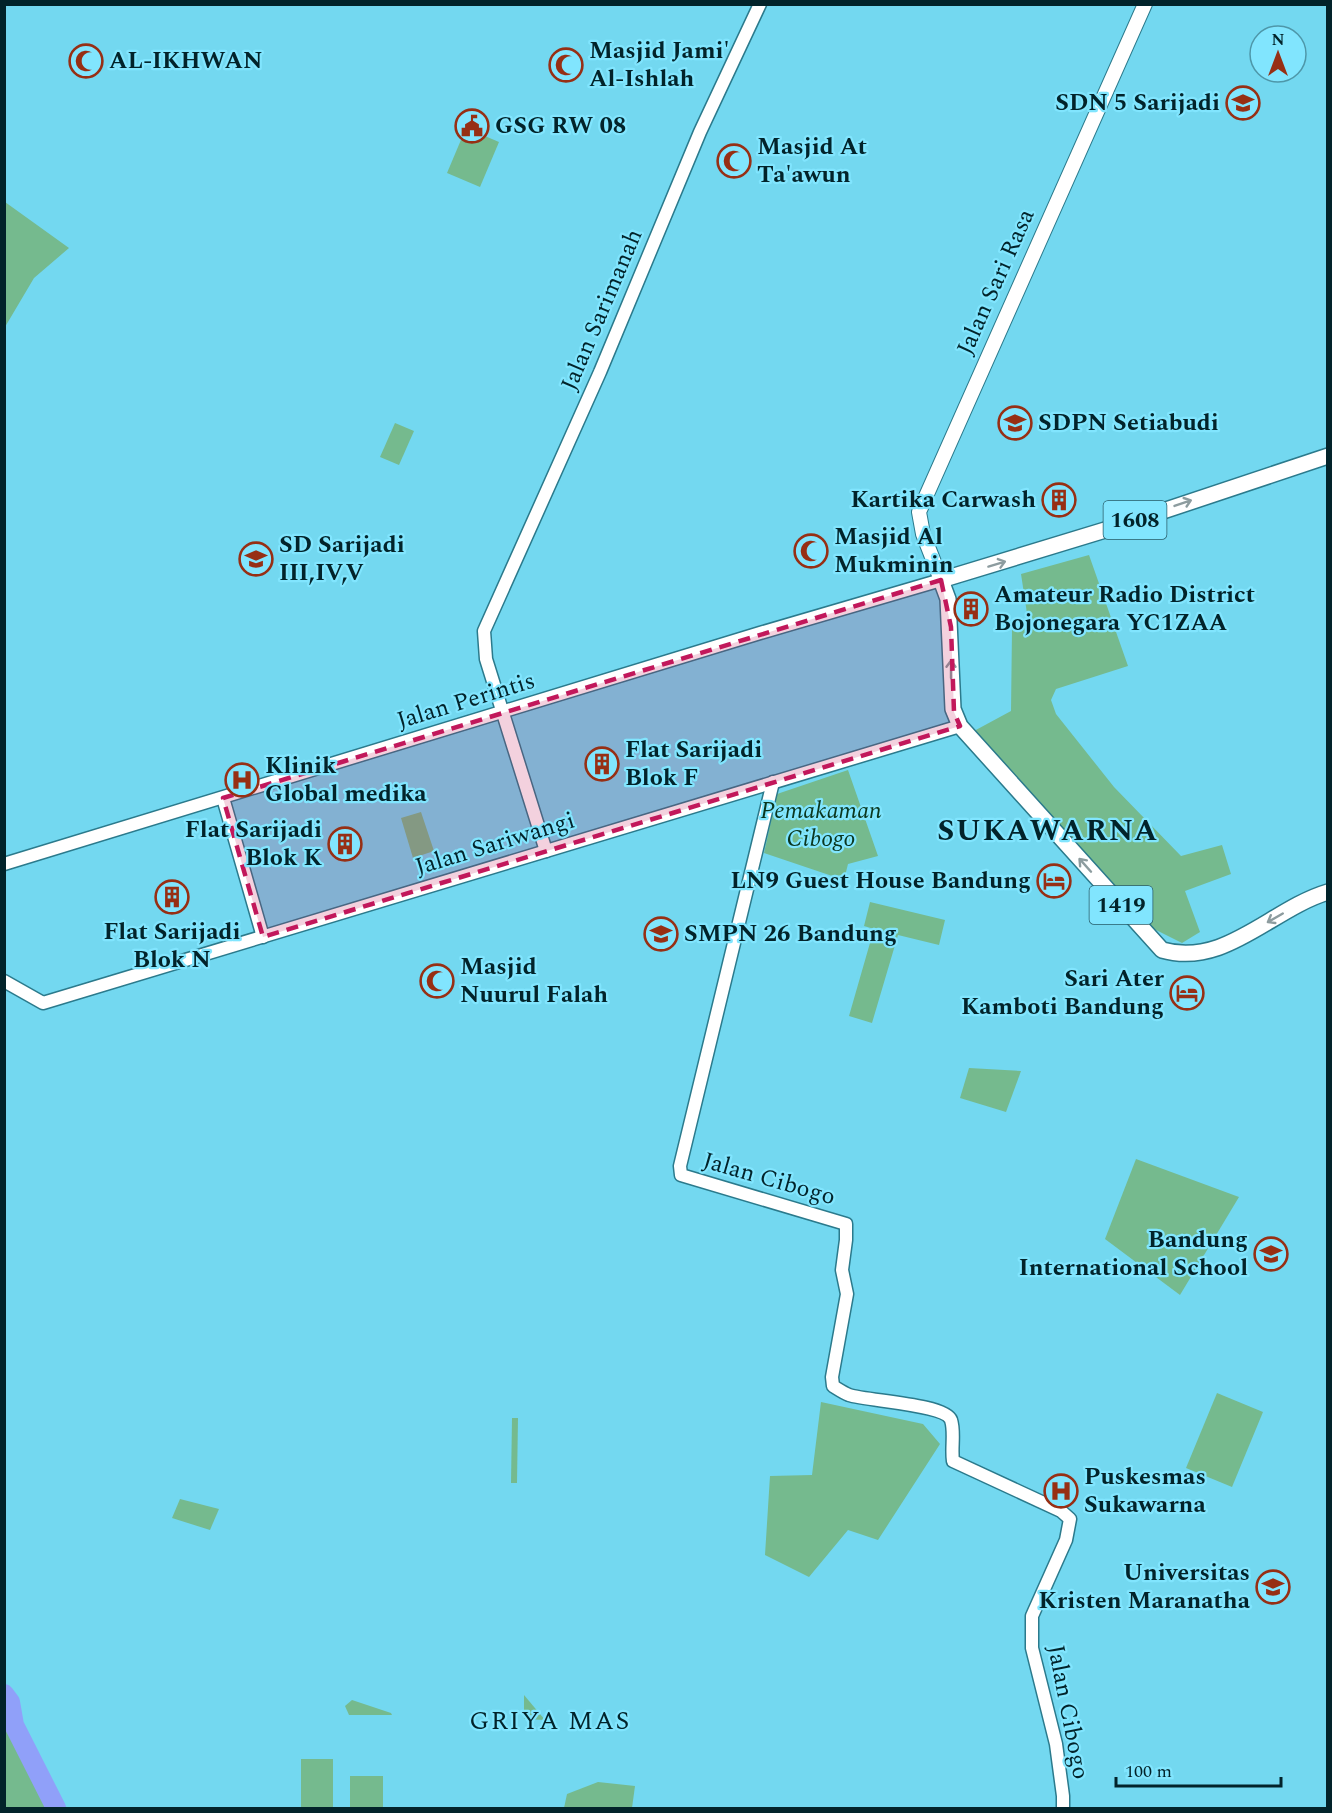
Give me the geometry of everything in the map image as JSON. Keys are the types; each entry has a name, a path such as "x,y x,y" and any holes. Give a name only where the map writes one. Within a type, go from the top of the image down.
{"main road":[{"name":"Jalan Sari Rasa","path":"941,580 922,534 919,512 1145,4"},
{"name":"1608","path":"941,580 1115,527 1328,456"},
{"name":"1419","path":"941,580 948,600 953,709 960,726 1162,950 1175,954 1218,949 1328,892"}],"street":[{"name":"Jalan Sarimanah","path":"504,711 486,659 483,632 600,372 700,132 759,4"},
{"name":"Jalan Perintis","path":"4,864 941,580"},
{"path":"504,711 546,851"},
{"name":"Jalan Sariwangi","path":"4,981 43,1003 960,726"},
{"name":"Jalan Cibogo","path":"773,782 680,1166 681,1175 846,1224 842,1270 847,1294 831,1377 833,1386 850,1395 925,1408 946,1414 950,1417 952,1424 951,1447 953,1461 957,1465 1052,1507 1070,1519 1066,1540 1032,1616 1032,1648 1056,1744 1063,1809"},
{"path":"223,798 263,937"}],"highlighted area":[{"path":"941,580 951,627 954,712 960,726 263,937 223,798"}],"green space":[{"path":"466,128 499,142 480,187 447,173"},
{"path":"5,202 69,248 34,278 5,327"},
{"path":"395,423 414,431 399,465 380,457"},
{"path":"1089,555 1128,666 1056,689 1051,700 1056,714 1114,787 1181,856 1222,845 1231,874 1185,891 1200,932 1182,943 1152,928 974,731 1011,711 1012,629 1028,620 1021,574"},
{"name":"Pemakaman Cibogo","path":"848,770 878,856 848,864 844,880 764,853 777,794"},
{"path":"421,812 434,851 413,858 401,818"},
{"path":"870,902 945,920 939,945 898,935 872,1023 849,1016 874,929 864,926"},
{"path":"969,1068 1021,1071 1006,1112 960,1098"},
{"path":"1136,1159 1239,1197 1180,1295 1105,1239"},
{"path":"1217,1393 1263,1412 1232,1487 1186,1468"},
{"path":"821,1402 923,1424 940,1444 878,1540 848,1530 809,1577 765,1555 770,1476 812,1475"},
{"path":"512,1418 518,1418 517,1483 511,1483"},
{"path":"180,1499 219,1509 210,1530 172,1518"},
{"path":"524,1695 545,1720 524,1719"},
{"path":"352,1700 392,1715 349,1715 345,1706"},
{"path":"5,1724 55,1808 5,1808"},
{"path":"301,1759 333,1759 333,1808 301,1808"},
{"path":"350,1776 383,1776 383,1808 350,1808"},
{"path":"598,1782 635,1786 632,1808 564,1808 567,1794"}],"waterway":[{"path":"4,1694 10,1702 14,1725 56,1808"}],"place":[{"name":"AL-IKHWAN","path":"86,61"},
{"name":"Masjid Jami' Al-Ishlah","path":"566,65"},
{"name":"SDN 5 Sarijadi","path":"1243,103"},
{"name":"GSG RW 08","path":"472,126"},
{"name":"Masjid At Ta'awun","path":"734,161"},
{"name":"SDPN Setiabudi","path":"1015,423"},
{"name":"Kartika Carwash","path":"1059,500"},
{"name":"Masjid Al Mukminin","path":"811,551"},
{"name":"SD Sarijadi III,IV,V","path":"256,559"},
{"name":"Amateur Radio District Bojonegara YC1ZAA","path":"971,609"},
{"name":"Flat Sarijadi Blok F","path":"602,764"},
{"name":"Klinik Global medika","path":"242,780"},
{"name":"Flat Sarijadi Blok K","path":"345,844"},
{"name":"LN9 Guest House Bandung","path":"1054,881"},
{"name":"Flat Sarijadi Blok N","path":"172,897"},
{"name":"SMPN 26 Bandung","path":"661,934"},
{"name":"Masjid Nuurul Falah","path":"437,981"},
{"name":"Sari Ater Kamboti Bandung","path":"1187,993"},
{"name":"Bandung International School","path":"1271,1254"},
{"name":"Puskesmas Sukawarna","path":"1061,1491"},
{"name":"Universitas Kristen Maranatha","path":"1273,1587"}],"district":[{"name":"SUKAWARNA","path":"1048,831"},
{"name":"GRIYA MAS","path":"550,1721"}]}
